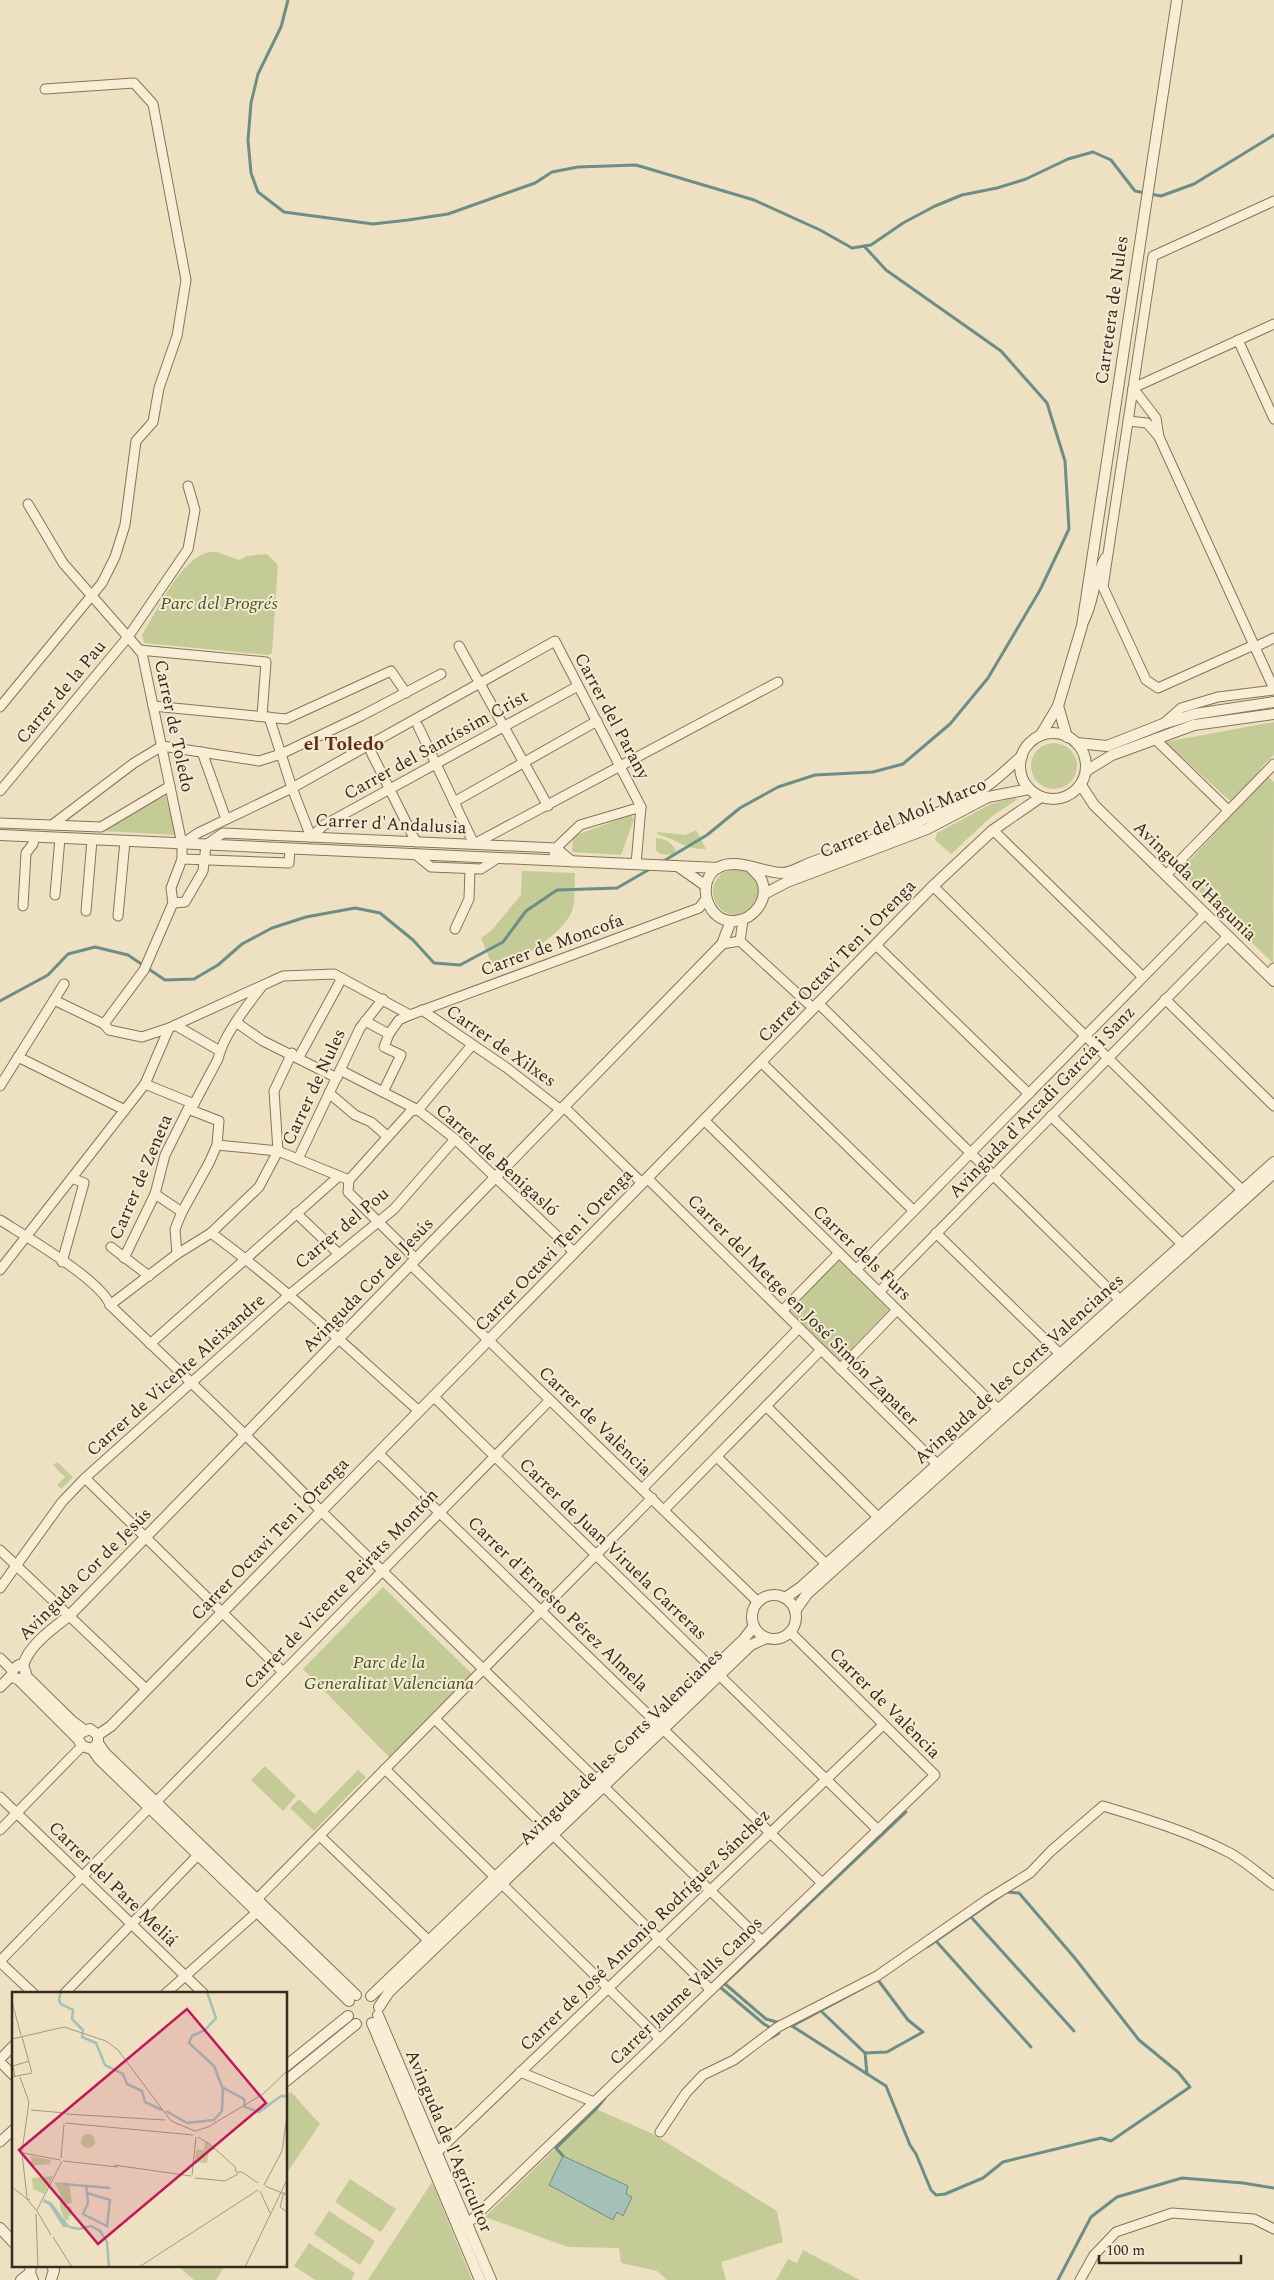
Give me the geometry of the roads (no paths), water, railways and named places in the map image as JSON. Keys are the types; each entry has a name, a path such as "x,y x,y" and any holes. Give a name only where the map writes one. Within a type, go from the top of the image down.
{"street":[{"name":"Carretera de Nules","path":"1040,736 1058,706 1082,626 1151,161 1164,90 1177,0"},
{"path":"0,706 102,583 115,557 125,525 136,441 153,422 159,388 177,336 186,280 153,104 134,83 46,89"},
{"name":"Carretera de Nules","path":"1254,646 1158,688 1146,680 1103,587 1153,256 1274,201"},
{"path":"1163,724 1181,708 1218,697 1274,689 1160,437 1156,418 1133,388 1274,324"},
{"path":"1238,340 1274,419"},
{"path":"1128,421 1147,423 1160,437"},
{"name":"Carrer de la Pau","path":"0,791 128,637 188,550 195,510 188,486"},
{"name":"Carrer de Toledo","path":"28,504 62,563 142,653 182,844"},
{"name":"Carretera de Nules","path":"1082,626 1090,611 1100,567 1108,554"},
{"path":"1254,646 1274,638"},
{"name":"Carrer del Parany","path":"480,683 555,641 641,807 636,864"},
{"path":"459,646 548,806"},
{"path":"139,650 266,662 266,717 312,837"},
{"path":"153,706 286,719 391,671 406,693"},
{"path":"52,826 134,764 162,746 259,761 281,754 441,674"},
{"path":"418,726 474,844 778,682"},
{"path":"104,1024 144,970 173,903 171,888 182,859 182,844 198,833 292,788 480,683"},
{"name":"Carrer del Santíssim Crist","path":"312,837 324,825 578,686"},
{"path":"1077,743 1085,756 1086,770 1081,785 1071,795 1056,800 1041,797 1029,789 1021,773 1022,756 1029,744 1040,736 1054,733 1067,737 1077,743 1107,746 1163,724 1195,714 1274,702"},
{"path":"1058,706 1067,737"},
{"path":"1086,770 1112,755 1194,725 1274,714"},
{"path":"454,802 597,721"},
{"path":"1155,739 1228,810"},
{"path":"202,752 226,819"},
{"path":"371,752 416,842"},
{"name":"Carrer del Molí Marco","path":"752,869 784,873 922,821 983,789 1022,756"},
{"path":"1166,875 1274,764"},
{"name":"Avinguda d'Hagunia","path":"1081,785 1094,805 1228,936 1272,975"},
{"path":"0,823 101,828 170,786"},
{"name":"Carrer del Molí Marco","path":"764,894 787,882 927,829 988,797 1029,789"},
{"name":"Avinguda d'Hagunia","path":"1071,795 1094,805"},
{"name":"Carrer Octavi Ten i Orenga","path":"90,1742 146,1689 933,886 993,830 1041,797"},
{"name":"Carrer del Parany","path":"552,861 556,848 580,825 641,807"},
{"path":"993,830 1143,978"},
{"name":"Carrer d'Andalusia","path":"206,845 223,833 556,848"},
{"name":"Carrer d'Andalusia","path":"0,835 718,868"},
{"path":"23,906 26,853 33,844 34,837"},
{"path":"55,895 60,838"},
{"path":"86,911 92,840"},
{"path":"118,916 125,841"},
{"path":"173,903 185,902 203,871 206,845"},
{"path":"222,860 223,846"},
{"path":"244,846 244,861"},
{"path":"182,859 289,863 290,848"},
{"path":"556,848 573,862"},
{"name":"Carrer d'Andalusia","path":"415,854 431,867 470,869 481,869 498,858"},
{"path":"706,899 699,908 713,912 731,922 743,920 758,910 764,894 761,880 752,869 735,863 718,868 710,876 706,886 706,899 713,912"},
{"path":"678,866 706,886"},
{"path":"455,929 469,899 470,869"},
{"path":"933,886 1242,1190"},
{"name":"Carrer de Moncofa","path":"387,1038 398,1020 416,1012 699,908"},
{"name":"Avinguda d'Arcadi García i Sanz","path":"856,1270 1206,914"},
{"path":"740,941 743,920"},
{"name":"Avinguda Cor de Jesús","path":"0,1687 18,1673 26,1656 69,1616 722,944 731,922"},
{"name":"Avinguda d'Arcadi García i Sanz","path":"879,1292 1228,936"},
{"path":"722,944 740,941"},
{"path":"740,941 816,1006 971,1153 1120,1300"},
{"path":"876,945 1029,1094"},
{"name":"Carrer de Xilxes","path":"54,1000 104,1024 109,1030 142,1037 172,1026 283,976 334,974 381,998 416,1012 507,1068 563,1108 645,1180"},
{"path":"110,1305 177,1254 211,1233 259,1187 278,1151 274,1091 342,978"},
{"path":"0,1086 64,984"},
{"name":"Carrer de Zeneta","path":"124,1258 155,1194 166,1155 236,1023 263,986"},
{"name":"Carrer de Nules","path":"298,1160 363,1024 381,998"},
{"path":"1165,999 1274,1106"},
{"name":"Carrer de Benigasló","path":"236,1023 263,1041 383,1092 418,1110 455,1139 574,1252"},
{"path":"363,1024 387,1038 384,1047 401,1054 383,1092"},
{"path":"0,1270 145,1084 172,1026 219,1055"},
{"path":"217,1145 278,1151 349,1180 411,1111 418,1110 472,1045"},
{"path":"18,1057 125,1110"},
{"path":"761,1062 914,1211"},
{"path":"145,1084 219,1121 217,1145 175,1229 177,1254"},
{"path":"329,1094 355,1115 371,1122 387,1136"},
{"path":"1051,1116 1182,1244"},
{"name":"Carrer dels Furs","path":"704,1120 998,1409"},
{"name":"Carrer del Pou","path":"289,1295 394,1209 455,1139"},
{"name":"Avinguda de les Corts Valencianes","path":"785,1598 826,1564 1274,1162"},
{"name":"Avinguda de les Corts Valencianes","path":"795,1610 814,1587 1274,1173"},
{"path":"150,1344 339,1176"},
{"path":"62,1262 84,1183 72,1178"},
{"name":"Carrer de València","path":"349,1180 348,1192 488,1340 758,1602"},
{"name":"Carrer del Metge en José Simón Zapater","path":"645,1180 782,1311 937,1464"},
{"path":"155,1194 182,1212"},
{"path":"296,1213 338,1253"},
{"path":"0,1220 88,1280 107,1296 110,1305 762,1941"},
{"path":"211,1233 245,1258 289,1295 419,1411"},
{"path":"936,1233 1060,1354"},
{"path":"111,1247 124,1258 152,1274"},
{"path":"782,1311 839,1253"},
{"name":"Carrer de Vicente Aleixandre","path":"0,1588 62,1502 86,1478 289,1295"},
{"path":"840,1369 897,1310"},
{"path":"642,1489 799,1328"},
{"path":"664,1510 821,1350"},
{"name":"Carrer de Juan Viruela Carreras","path":"433,1396 878,1830"},
{"name":"Carrer de Vicente Peirats Montón","path":"0,1961 550,1400"},
{"path":"766,1406 878,1517"},
{"name":"Carrer d'Ernesto Pérez Almela","path":"378,1453 822,1884"},
{"path":"717,1457 826,1564"},
{"path":"86,1478 283,1672"},
{"path":"167,1992 257,1912 257,1899 597,1556 652,1498"},
{"path":"0,1550 146,1689"},
{"path":"771,1595 785,1598 795,1610 795,1624 790,1632 779,1639 766,1638 754,1626 752,1613 758,1602 771,1595"},
{"name":"Avinguda de les Corts Valencianes","path":"371,1996 432,1944 716,1672 754,1626"},
{"name":"Carrer de València","path":"790,1632 935,1775"},
{"name":"Avinguda de les Corts Valencianes","path":"716,1672 751,1645 766,1638"},
{"path":"0,1658 84,1730"},
{"path":"18,1673 90,1742 99,1759 257,1899 353,1998"},
{"path":"435,1719 711,1990"},
{"name":"Carrer de José Antonio Rodríguez Sánchez","path":"433,2156 883,1725"},
{"path":"0,1830 90,1742 90,1728 80,1733 90,1742"},
{"path":"385,1769 660,2039"},
{"name":"Carrer Jaume Valls Canos","path":"463,2228 935,1775"},
{"name":"Carrer del Pare Meliá","path":"0,1797 202,1992"},
{"path":"153,1805 198,1855 257,1912 353,1998 371,1996"},
{"path":"660,2132 686,2093 703,2075 734,2060 778,2027 877,1976 988,1899 1030,1873 1051,1851 1103,1806 1146,1818 1200,1838 1232,1854 1274,1885"},
{"path":"320,1836 432,1944"},
{"path":"66,1992 198,1855"},
{"name":"Avinguda de les Corts Valencianes","path":"377,2015 389,1992 432,1944"},
{"path":"0,1961 32,1992"},
{"name":"Avinguda de l'Agricultor","path":"371,1996 463,2228 480,2280"},
{"path":"288,2064 348,2016 353,1998"},
{"path":"288,2077 356,2024 377,2015"},
{"path":"348,2016 356,2024"},
{"path":"12,2047 0,2061 12,2074"},
{"path":"520,2072 594,2102"},
{"path":"0,2142 12,2131"},
{"path":"1080,2280 1094,2256 1116,2232 1172,2213 1254,2220 1274,2228"},
{"path":"0,2228 12,2241"},
{"name":"Avinguda de l'Agricultor","path":"463,2228 491,2280"},
{"path":"21,2280 31,2271"}],"water":[{"path":"563,2156 628,2186 626,2194 632,2197 623,2216 617,2212 613,2220 549,2185"}],"waterway":[{"path":"288,0 281,27 258,74 251,103 248,140 251,173 258,192 284,212 373,224 408,220 448,214 535,183 552,172 578,167 636,165 754,200 820,230 852,248 871,245 903,223 935,206 962,195 997,188 1026,179 1068,159 1093,152 1111,160 1135,191 1161,196 1194,184 1274,135"},
{"path":"662,862 707,835 740,808 778,787 815,775 873,772 903,764 950,724 988,678 1040,590 1069,529 1065,461 1047,403 1001,351 886,270 864,246"},
{"path":"0,1001 48,975 68,954 95,947 128,955 165,980 194,979 218,965 242,944 272,928 306,917 355,908 380,913 413,940 434,963 460,965 503,942 526,911 557,890 617,888 650,869"},
{"path":"723,1985 906,1812"},
{"path":"792,2026 886,2086 910,2145 916,2154 931,2190 936,2195 945,2194 983,2178 1003,2162 1101,2138 1111,2141 1190,2087 1178,2072 1139,2040 1074,1957 1019,1893 1007,1892"},
{"path":"927,1947 1002,1895"},
{"path":"971,1917 1074,2031"},
{"path":"936,1941 1031,2047"},
{"path":"865,2053 887,2052 923,2032 908,2020 878,1980"},
{"path":"724,1983 766,2019 780,2023"},
{"path":"720,1987 764,2024 779,2033 771,2038"},
{"path":"786,2024 792,2026 863,1988"},
{"path":"821,2011 865,2053 867,2074"},
{"path":"563,2156 556,2148 605,2098"},
{"path":"1058,2280 1091,2217 1117,2197 1182,2178 1243,2183 1274,2188"}],"district":[{"name":"el Toledo","path":"344,744"}],"park label":[{"name":"Parc del Progrés","path":"219,603"},
{"name":"Parc de la Generalitat Valenciana","path":"389,1672"}]}
